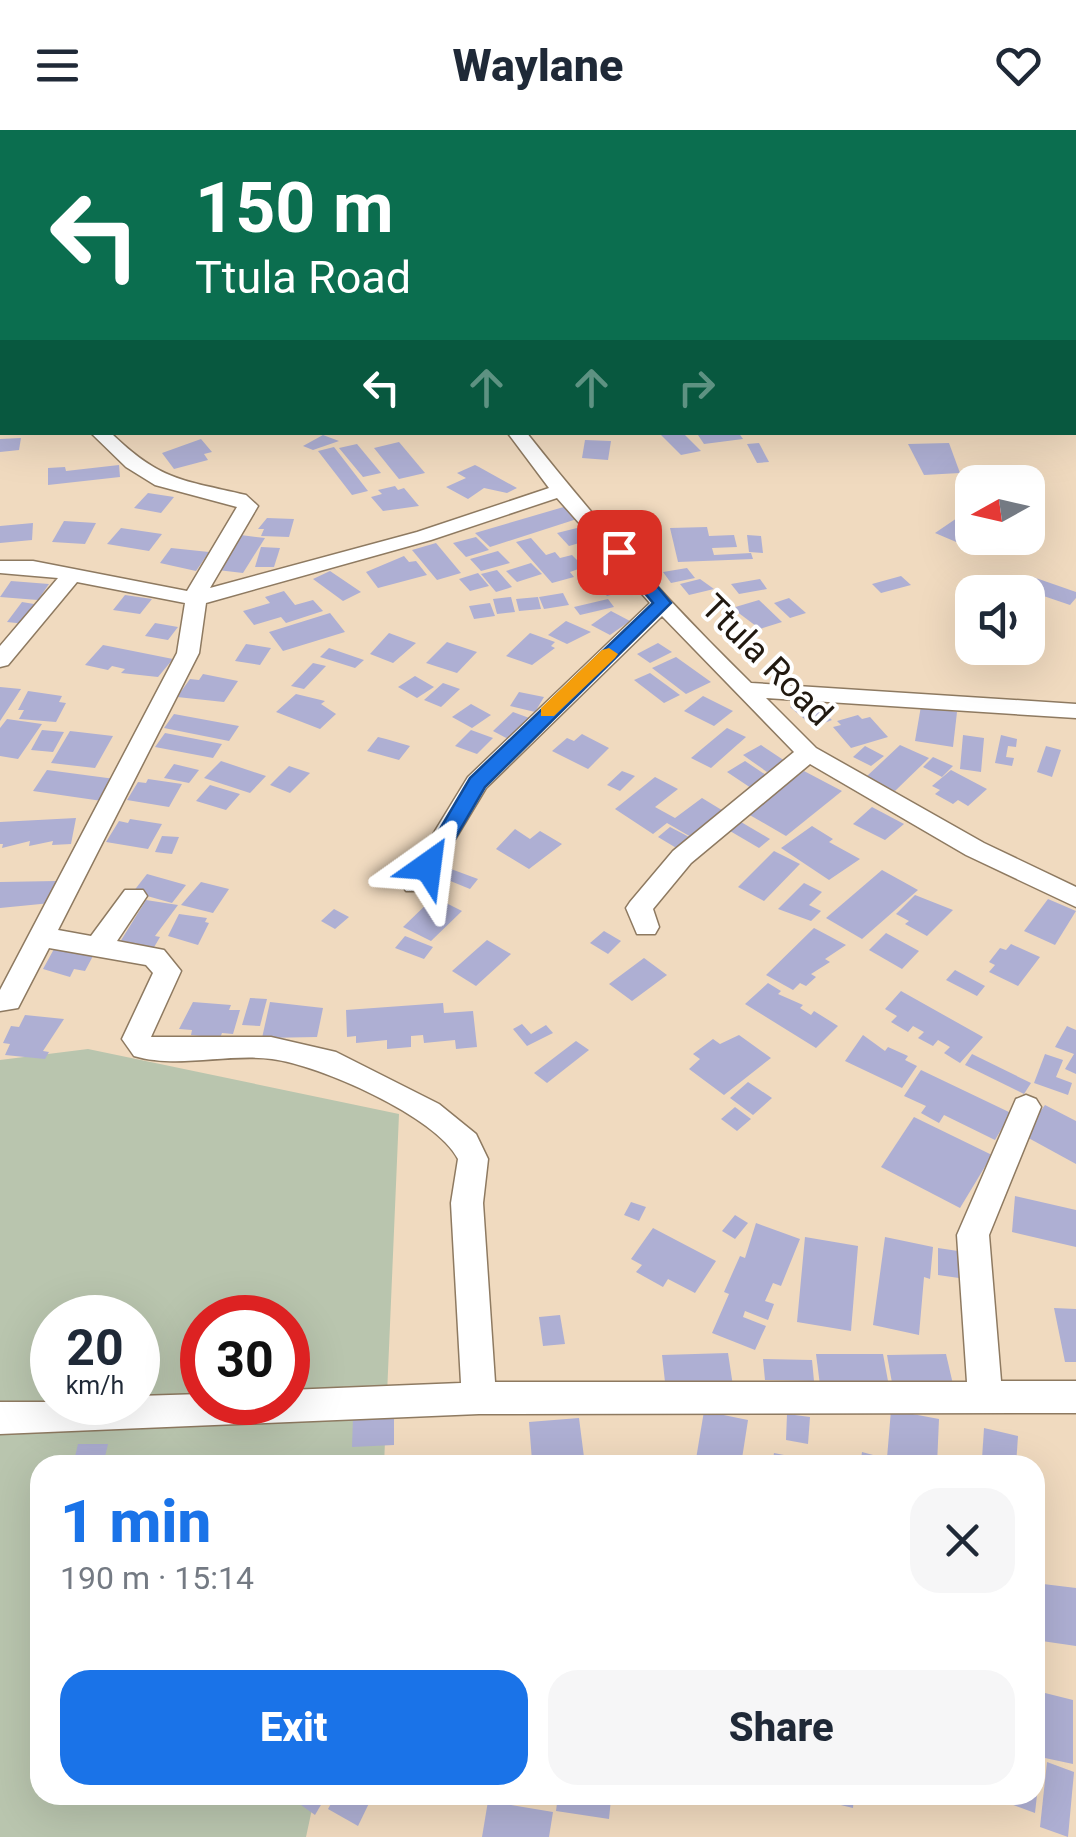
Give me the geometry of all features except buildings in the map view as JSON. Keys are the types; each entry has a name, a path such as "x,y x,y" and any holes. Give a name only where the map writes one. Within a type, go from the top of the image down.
{"street":[{"path":"0,1001 8,1000 42,937 188,652 195,599 208,570 247,511 246,502 168,486 153,479 128,462 103,435"},
{"name":"Ttula Road","path":"518,435 561,490 662,603 808,753 975,849 1076,898"},
{"path":"0,566 33,567 195,599 424,536 561,490"},
{"path":"0,660 72,575"},
{"path":"416,886 478,783 662,603"},
{"path":"746,690 1076,711"},
{"path":"646,928 639,908 682,857 808,753"},
{"path":"98,947 134,896"},
{"path":"42,937 154,957 166,970 136,1039 144,1048 270,1048 336,1062 429,1112 464,1143 473,1159 468,1203 479,1398"},
{"path":"985,1399 972,1236 1026,1107"},
{"path":"0,1418 479,1398 1076,1397"}],"green space":[{"path":"88,1049 399,1114 384,1455 30,1455 30,1805 313,1805 306,1837 0,1837 0,1060"}],"slow traffic":[{"path":"547,712 609,654"}],"route":[{"path":"428,866 478,783 662,603 619,552"}]}
